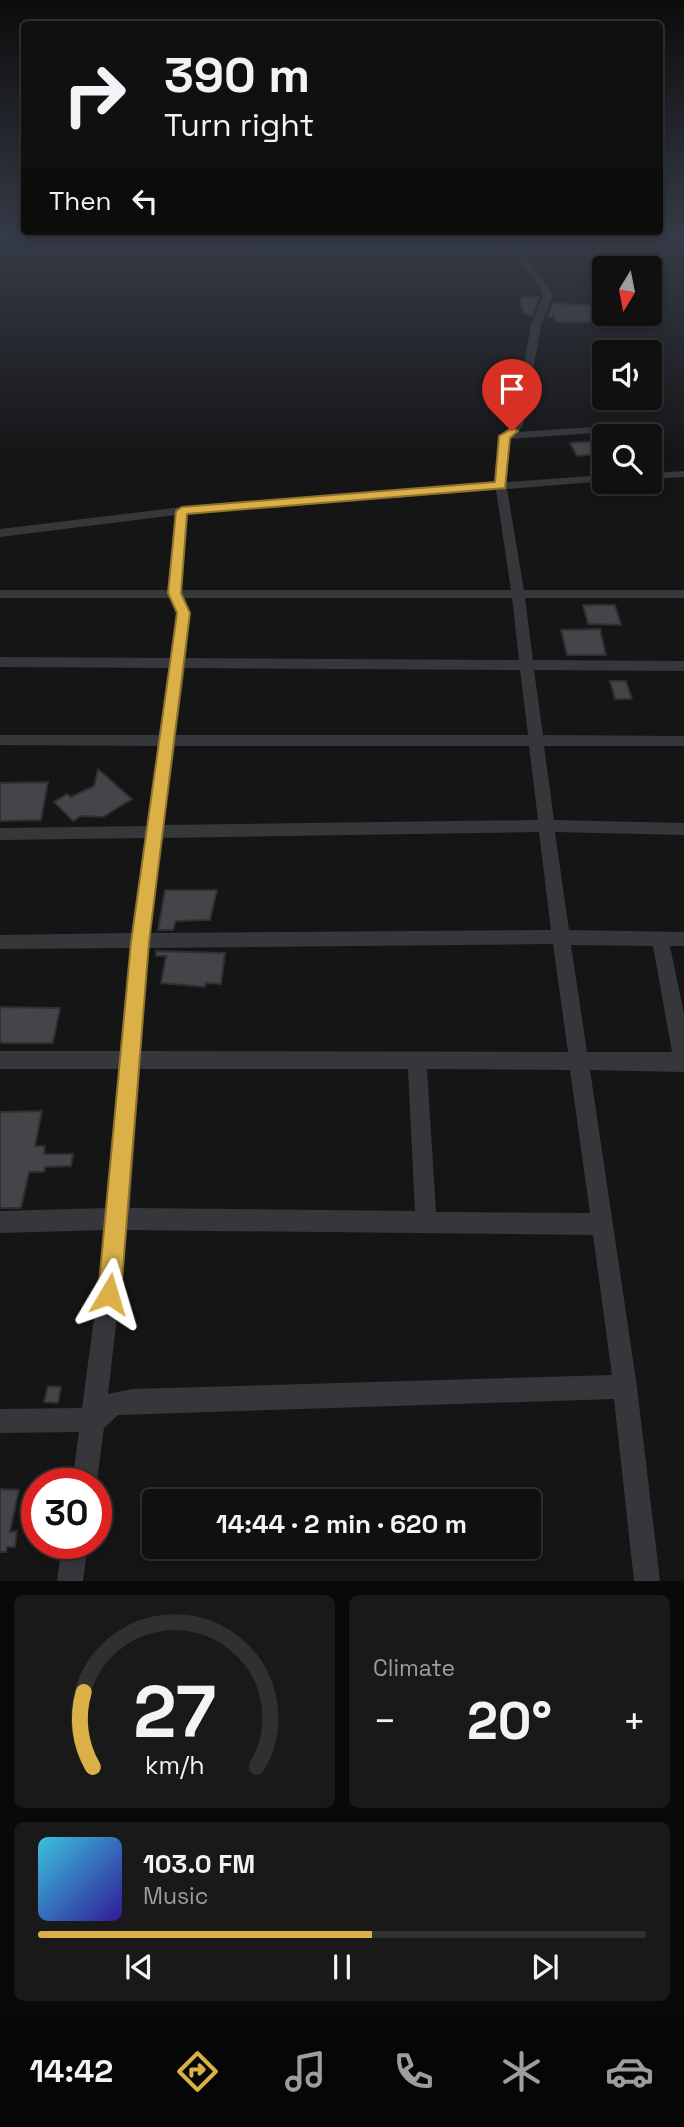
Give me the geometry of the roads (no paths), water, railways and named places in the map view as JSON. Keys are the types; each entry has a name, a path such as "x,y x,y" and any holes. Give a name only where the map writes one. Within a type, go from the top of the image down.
{"street":[{"path":"504,436 518,426 536,325 542,310"},
{"path":"504,436 592,430"},
{"path":"504,436 501,485 518,593 535,738 625,1387 647,1581"},
{"path":"662,474 684,474"},
{"path":"0,533 182,511 592,479"},
{"path":"88,1468 118,1219 140,942 183,613 174,593 182,511"},
{"path":"0,526 24,529"},
{"path":"0,594 684,594"},
{"path":"0,662 684,666"},
{"path":"0,740 535,738 684,741"},
{"path":"0,834 547,826 684,829"},
{"path":"0,942 562,937 684,939"},
{"path":"0,1060 417,1059 684,1062 660,938"},
{"path":"417,1059 426,1222"},
{"path":"0,1222 118,1219 602,1224"},
{"path":"0,1420 95,1420 112,1404 132,1401 625,1387"},
{"path":"70,1581 73,1559"}]}
